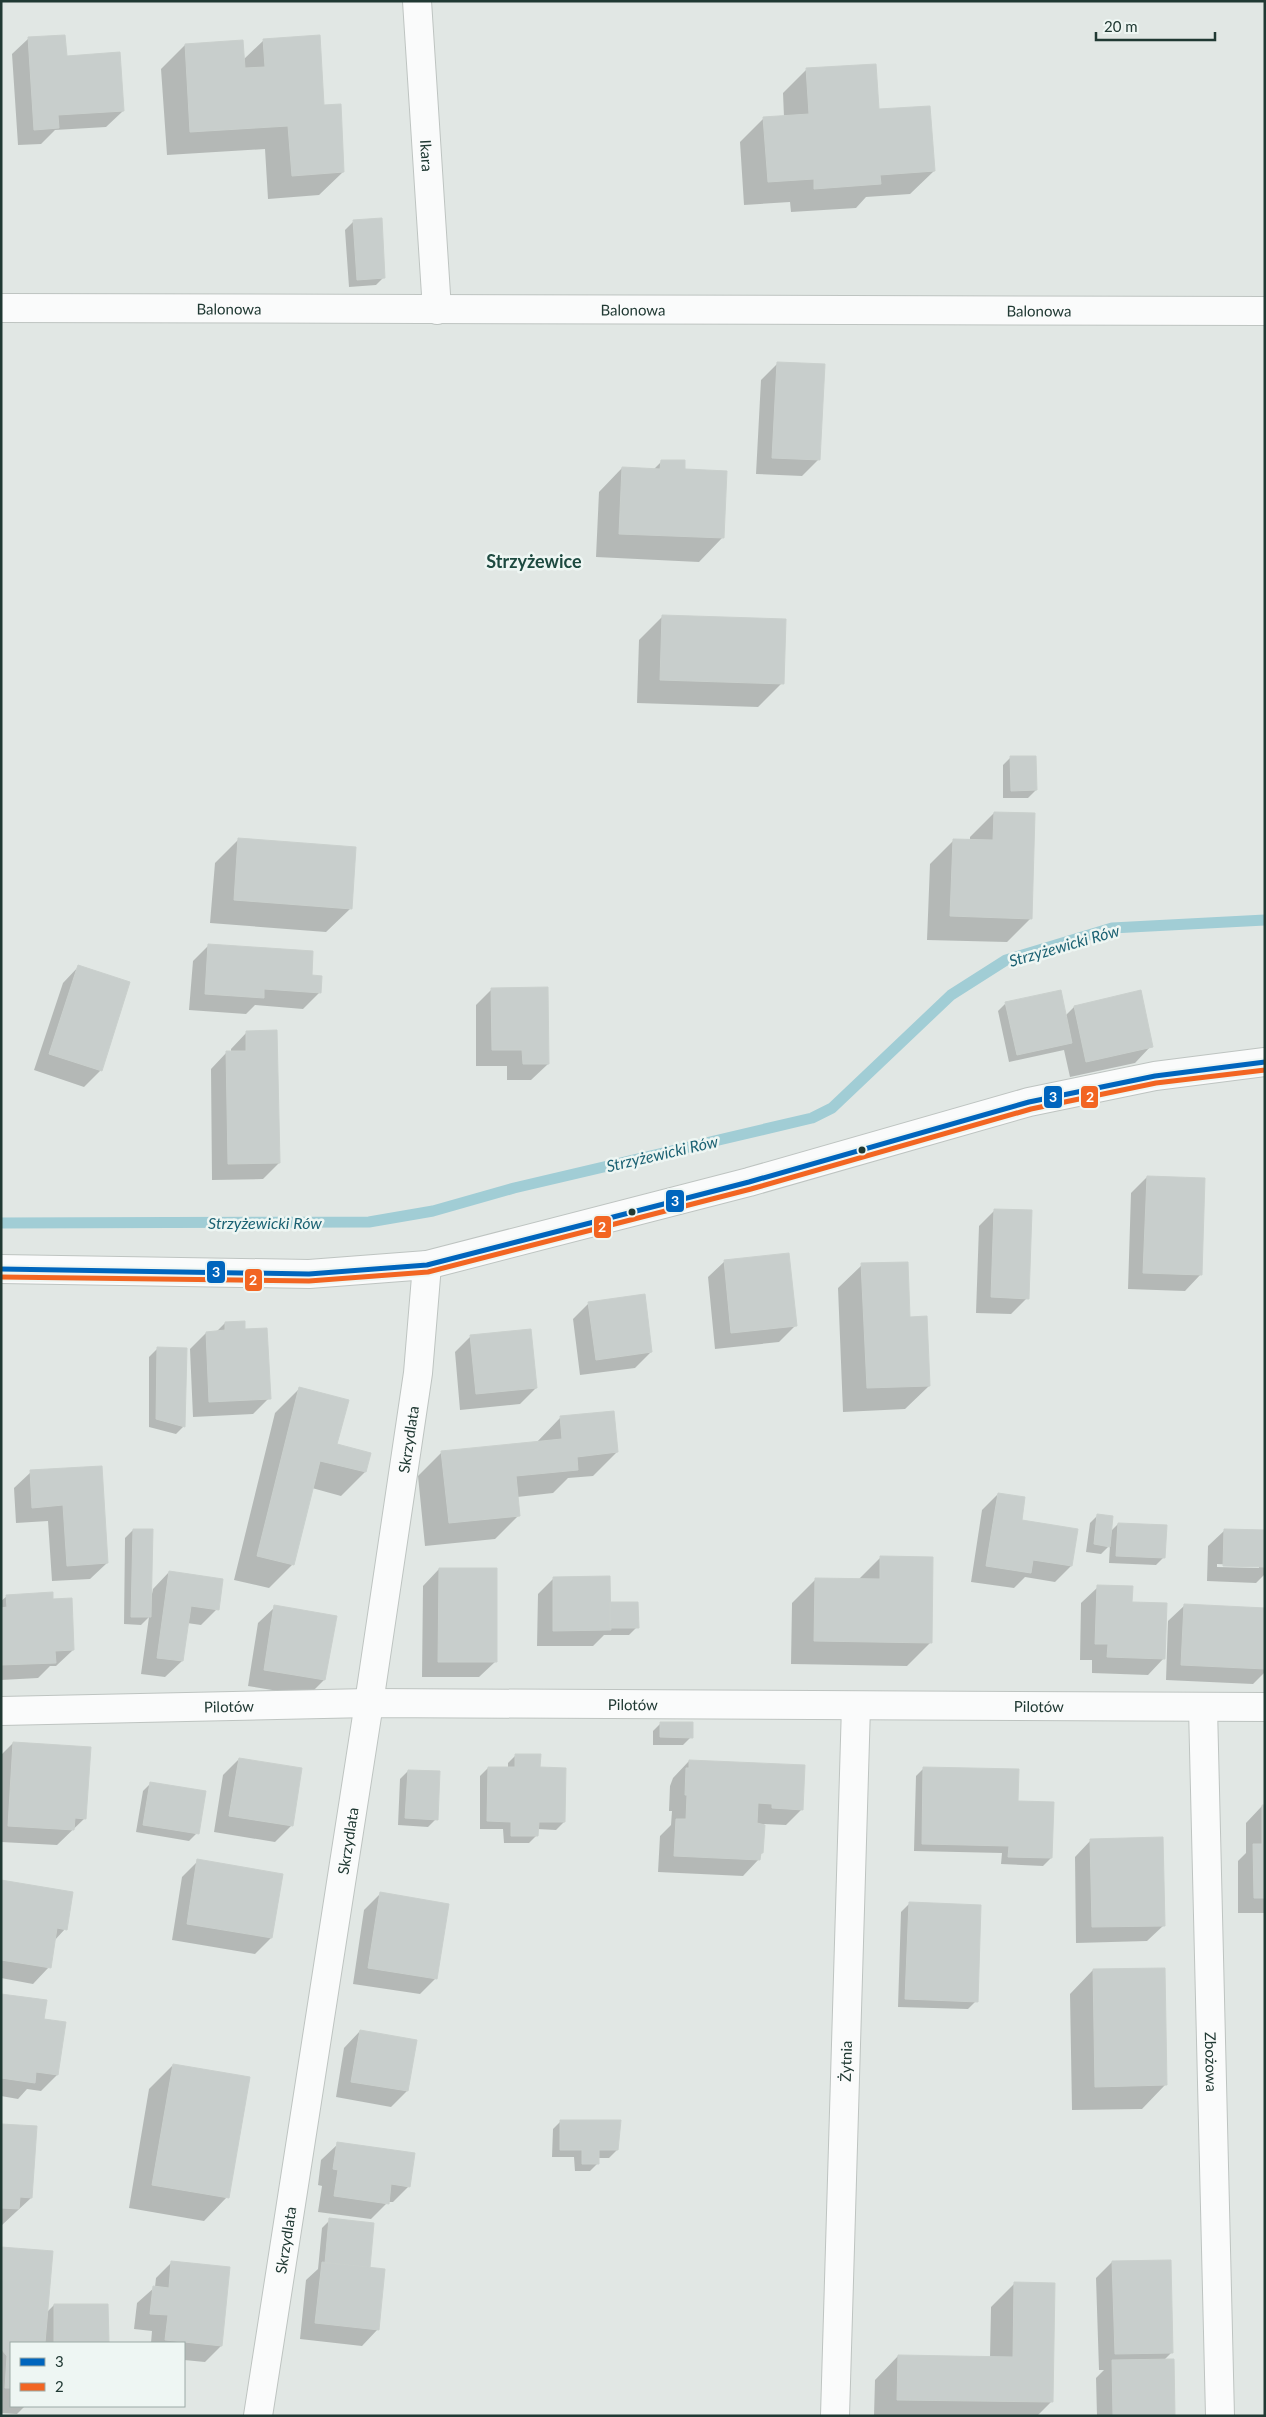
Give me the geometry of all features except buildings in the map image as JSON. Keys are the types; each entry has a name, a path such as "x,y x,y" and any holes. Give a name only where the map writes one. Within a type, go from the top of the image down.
{"street":[{"name":"Ikara","path":"417,1 436,310"},
{"name":"Balonowa","path":"1,308 1265,311"},
{"path":"1,1269 309,1274 426,1264 749,1182 1029,1102 1155,1076 1265,1062"},
{"name":"Skrzydlata","path":"258,2416 418,1373 426,1264"},
{"name":"Pilotów","path":"1,1711 369,1702 1265,1707"},
{"name":"Żytnia","path":"835,2416 856,1706"},
{"name":"Zbożowa","path":"1203,1707 1220,2416"}],"waterway":[{"name":"Strzyżewicki Rów","path":"1,1223 369,1222 433,1211 514,1188 812,1118 832,1108 951,995 1006,960 1112,928 1265,920"}],"transit line":[{"name":"3","path":"1,1269 309,1274 427,1265 749,1182 1029,1102 1155,1076 1265,1062"},
{"name":"2","path":"1,1277 309,1281 428,1272 751,1189 1031,1109 1156,1083 1265,1070"}],"district":[{"name":"Strzyżewice","path":"534,561"}]}
